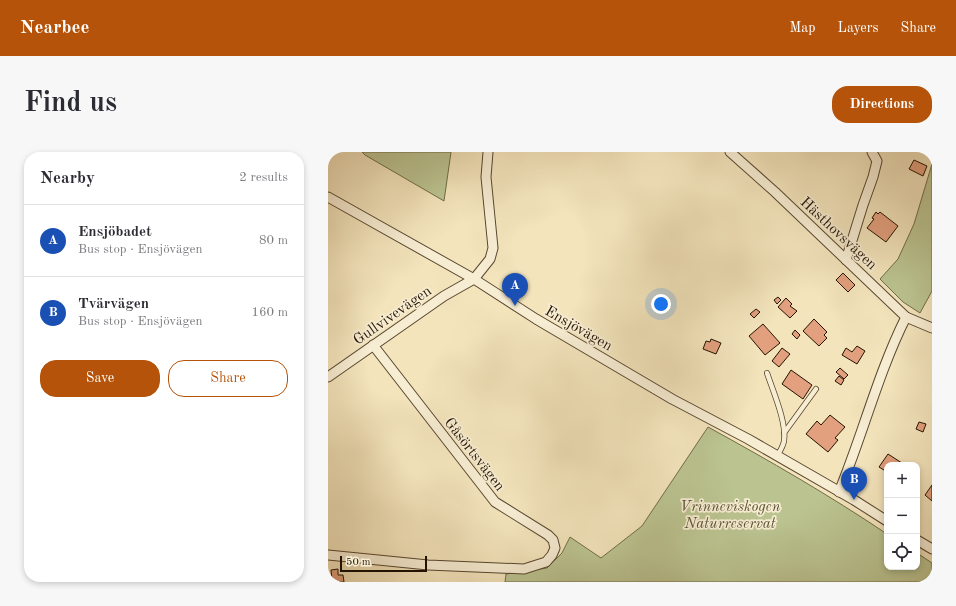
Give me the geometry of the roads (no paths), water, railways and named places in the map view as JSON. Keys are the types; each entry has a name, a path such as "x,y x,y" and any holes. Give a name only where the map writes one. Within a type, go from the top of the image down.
{"street":[{"path":"474,280 490,260 493,248 486,177 488,152"},
{"name":"Hästhovsvägen","path":"730,152 775,192 906,317 932,328"},
{"path":"846,260 873,178 877,161 872,152"},
{"name":"Ensjövägen","path":"328,197 474,280 536,319 672,399 776,456 884,519"},
{"name":"Gullvivevägen","path":"328,377 444,296 474,280"},
{"path":"839,492 850,466 866,415 897,334 906,317"},
{"name":"Gåsörtsvägen","path":"328,555 428,565 524,569 546,562 552,555 555,548 553,540 548,535 496,502 373,345"},
{"path":"920,542 932,549"}],"lane":[{"path":"767,373 784,428 781,449 776,456"},
{"path":"784,433 816,390"}],"place":[{"name":"Ensjöbadet","path":"515,306"},
{"name":"Tvärvägen","path":"854,500"}],"park label":[{"name":"Vrinneviskogen Naturreservat","path":"730,514"}]}
